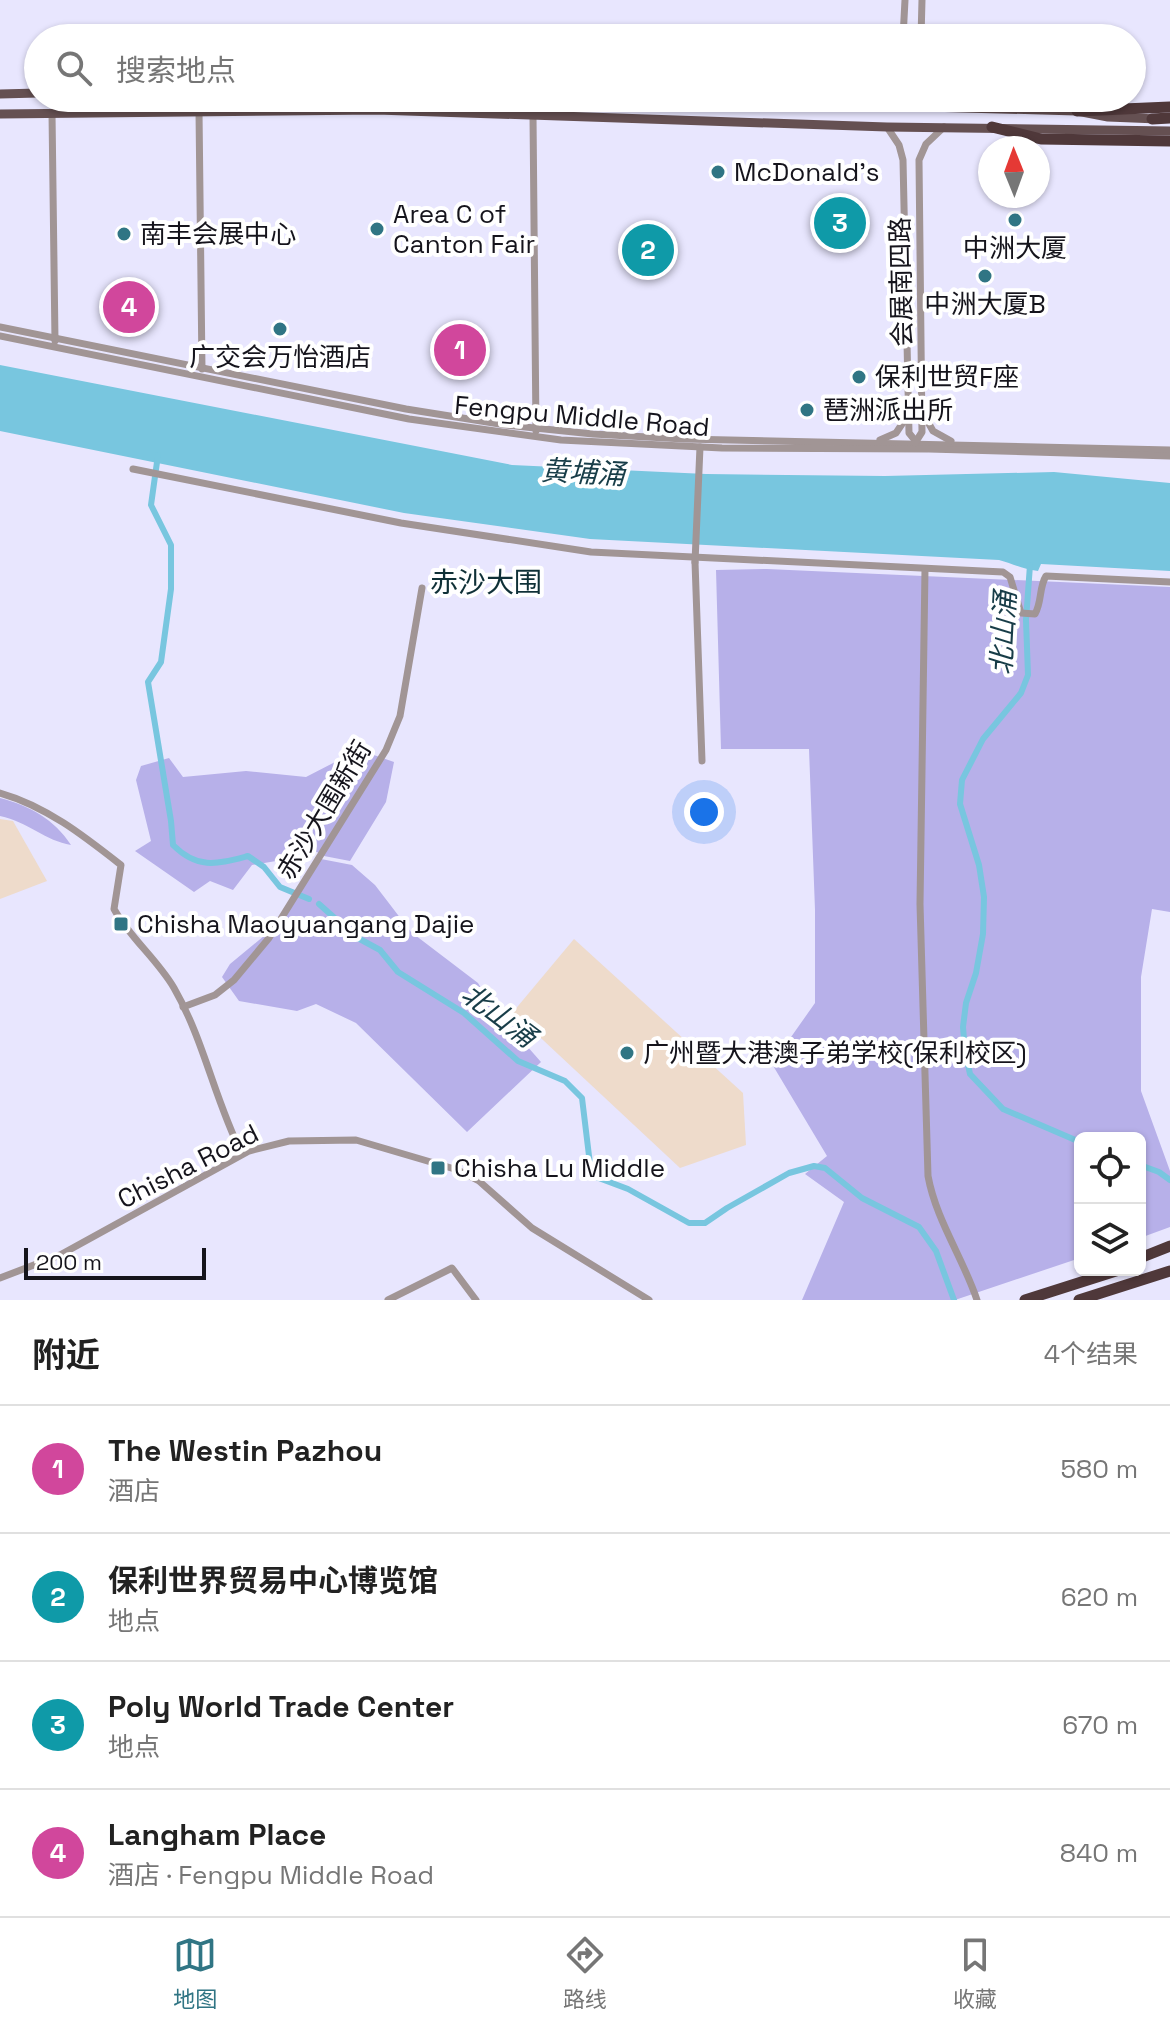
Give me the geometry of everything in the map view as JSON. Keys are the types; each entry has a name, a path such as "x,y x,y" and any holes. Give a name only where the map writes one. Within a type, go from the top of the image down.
{"highway":[{"path":"1146,104 1170,100"},
{"path":"1146,108 1170,107"},
{"path":"1152,119 1170,119"},
{"path":"992,127 1041,139 1170,141"},
{"path":"1121,142 1170,147"},
{"path":"1146,1259 1170,1246"},
{"path":"1146,1260 1170,1254"},
{"path":"1079,1300 1111,1295 1170,1271"},
{"path":"1090,1280 1099,1276"},
{"path":"1025,1300 1102,1276"}],"main road":[{"path":"0,94 24,93"},
{"path":"0,114 126,112"},
{"path":"439,112 887,127 1170,131"},
{"path":"1082,112 1152,119"}],"street":[{"path":"904,24 905,0"},
{"path":"921,24 922,0"},
{"path":"199,112 201,377"},
{"path":"52,113 54,342"},
{"path":"533,115 536,433"},
{"name":"会展南四路","path":"887,127 899,145 903,160 909,433 916,443 922,432 919,160"},
{"path":"903,160 912,155 919,160 926,144 944,127"},
{"name":"Fengpu Middle Road","path":"0,327 201,377 409,419 700,447 1170,456"},
{"name":"Fengpu Middle Road","path":"0,336 54,342 202,368 536,433 1170,450"},
{"path":"875,442 896,433 909,413"},
{"path":"922,413 933,431 957,444"},
{"path":"902,449 916,443 929,449"},
{"path":"700,447 695,562 702,761"},
{"path":"133,469 401,523 591,552 1007,573 1021,613 1035,614 1040,606 1046,576 1170,582"},
{"path":"925,569 920,904 928,1176 933,1200 967,1271 977,1300"},
{"name":"赤沙大围新街","path":"183,1007 215,995 234,980 269,938 386,750 400,716 422,588"},
{"path":"0,793 25,801 47,813 121,865 114,900 116,911 168,979 183,1007 242,1154"},
{"name":"Chisha Road","path":"0,1278 60,1255 242,1154 277,1142 356,1140 458,1170 479,1181 532,1228 649,1300"},
{"path":"388,1300 452,1268 476,1300"}],"shaded area":[{"path":"767,569 1170,587 1170,912 1152,909 1141,977 1141,1091 1170,1171 1170,1227 1146,1236 1146,1132 1074,1132 1074,1260 955,1300 802,1300 844,1202 805,1174 827,1156 772,1064 815,1003 809,749 721,749 716,570"},
{"path":"371,754 394,762 386,802 350,861 324,856 299,842 276,861 252,865 233,890 210,881 194,892 135,851 151,841 136,780 141,766 169,758 183,777 246,771 306,777 337,761"},
{"path":"0,798 40,815 57,828 71,845 0,816"},
{"path":"0,819 13,821 47,881 0,899"},
{"path":"321,859 352,865 375,885 411,932 478,983 491,1005 541,1062 467,1132 356,1023 316,1004 297,1011 239,1001 222,977 230,964 282,921"},
{"name":"广州暨大港澳子弟学校(保利校区)","path":"574,939 743,1093 746,1145 680,1168 513,1012"}],"water":[{"name":"黄埔涌","path":"0,365 512,465 706,474 885,476 1054,472 1170,483 1170,571 1041,564 1038,571 999,560 590,539 404,513 0,431"}],"waterway":[{"name":"北山涌","path":"158,455 151,505 171,545 171,589 161,662 148,682 173,845 200,862 248,856 264,867 280,887 309,899"},
{"name":"北山涌","path":"1030,565 1026,620 1028,675 1021,693 983,739 962,780 960,804 979,865 984,897 983,934 963,1027 970,1074 1003,1109 1074,1139"},
{"name":"北山涌","path":"319,904 356,937 380,950 398,972 464,1013 518,1061 565,1081 582,1098 590,1164 596,1177 628,1189 689,1223 705,1223 789,1173 814,1166 825,1168 862,1198 919,1227 936,1251 954,1300"},
{"name":"北山涌","path":"1146,1167 1170,1180"}],"place":[{"name":"McDonald's","path":"718,172"},
{"name":"中洲大厦","path":"1015,220"},
{"name":"Poly World Trade Center","path":"840,223"},
{"name":"Area C of Canton Fair","path":"377,229"},
{"name":"南丰会展中心","path":"124,234"},
{"name":"保利世界贸易中心博览馆","path":"648,250"},
{"name":"中洲大厦B","path":"985,276"},
{"name":"Langham Place","path":"129,307"},
{"name":"广交会万怡酒店","path":"280,329"},
{"name":"The Westin Pazhou","path":"460,350"},
{"name":"保利世贸F座","path":"859,377"},
{"name":"琶洲派出所","path":"807,410"},
{"name":"Chisha Maoyuangang Dajie","path":"121,924"},
{"name":"广州暨大港澳子弟学校(保利校区)","path":"627,1053"},
{"name":"Chisha Lu Middle","path":"438,1168"}],"district":[{"name":"赤沙大围","path":"486,582"}]}
